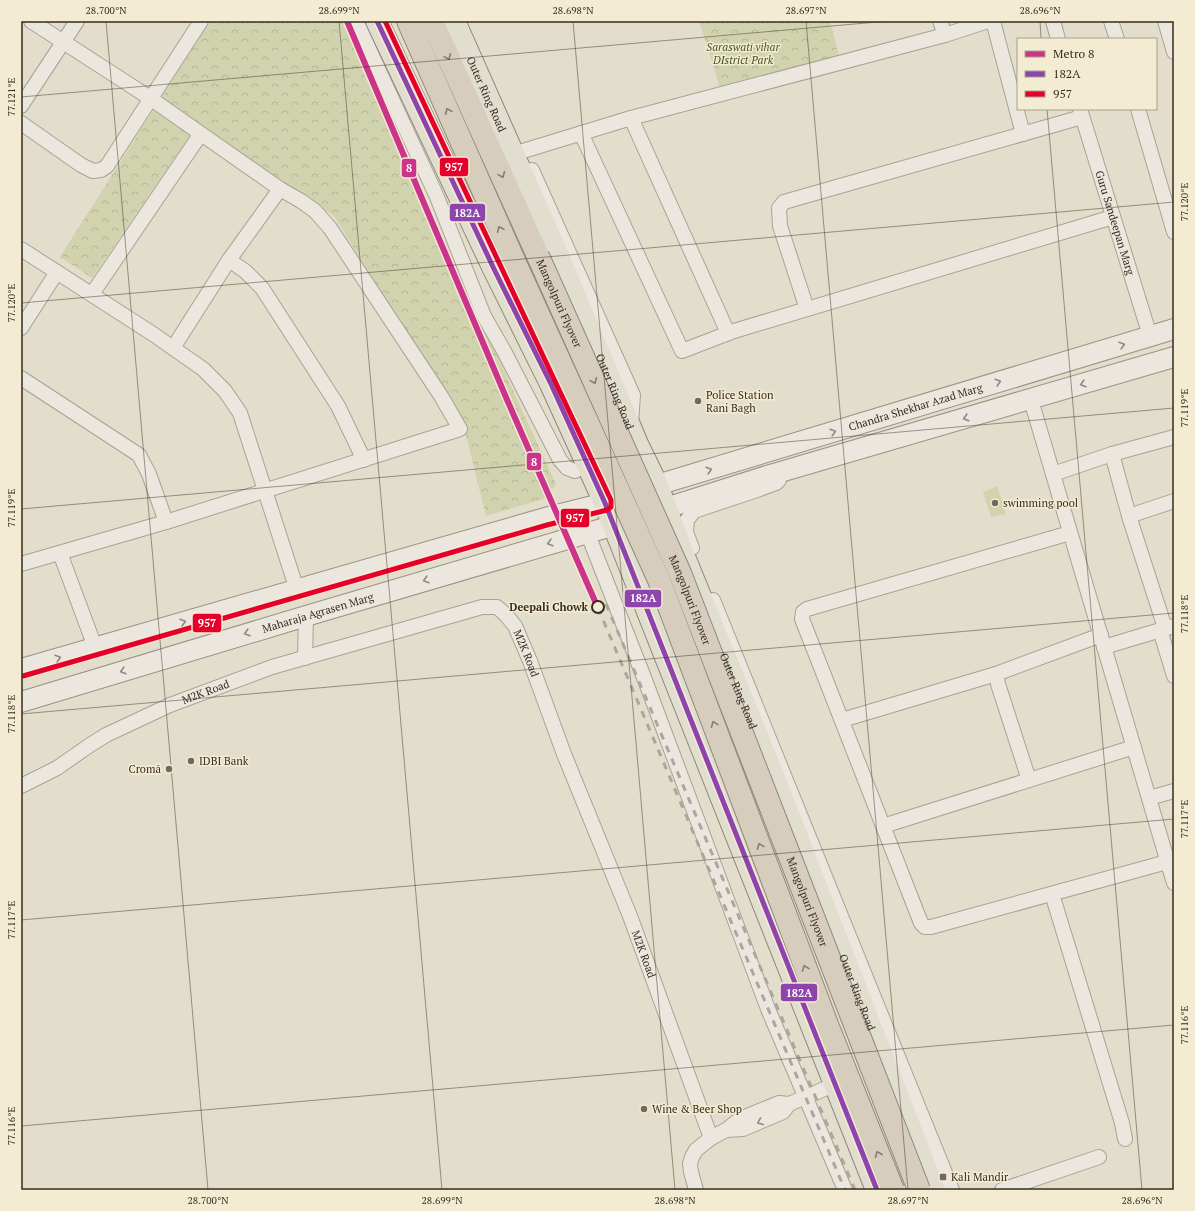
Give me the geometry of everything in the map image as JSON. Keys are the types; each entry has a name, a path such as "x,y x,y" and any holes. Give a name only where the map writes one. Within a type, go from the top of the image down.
{"highway":[{"name":"Mangolpuri Flyover","path":"408,21 516,265 659,580 828,1027 893,1190"},
{"name":"Mangolpuri Flyover","path":"432,21 680,573 919,1190"}],"main road":[{"path":"377,21 494,269 551,384 615,525 877,1190"},
{"name":"Outer Ring Road","path":"454,21 555,249 631,429 657,485 768,762 934,1190"},
{"path":"551,384 555,370 566,359 578,355 590,355 602,361"},
{"path":"717,782 768,762"}],"street":[{"path":"21,564 166,522 460,429 441,396 330,228 315,211 200,135 150,98 31,21"},
{"path":"21,106 77,21"},
{"path":"21,123 81,165 93,170 101,170 107,166 201,21"},
{"path":"356,21 437,197 484,316 504,351 560,460 568,468 575,471 588,465"},
{"path":"462,21 523,151 633,395 631,429"},
{"path":"940,21 945,35"},
{"path":"523,151 631,118 945,35 988,21"},
{"path":"993,21 1023,134"},
{"path":"1053,21 1058,38"},
{"path":"1112,21 1117,38"},
{"path":"1165,21 1174,52"},
{"path":"1138,110 1174,232"},
{"path":"807,309 780,226 779,208 784,202 1023,134 1081,113"},
{"name":"Guru Sandeepan Marg","path":"1081,113 1150,336"},
{"path":"631,118 728,333"},
{"path":"581,133 682,351 728,333 1113,217"},
{"path":"92,294 200,135"},
{"path":"173,348 229,260 280,189"},
{"path":"21,249 92,294 203,369 225,392 240,413 297,590"},
{"path":"229,260 245,271 262,288 338,406 364,460"},
{"path":"21,328 57,272"},
{"name":"Chandra Shekhar Azad Marg","path":"657,485 1174,329"},
{"path":"666,508 765,476 1031,400 1174,357"},
{"path":"21,378 139,455 149,474 166,522"},
{"path":"1031,400 1174,883"},
{"path":"1053,474 1112,454 1174,437"},
{"path":"761,454 765,476"},
{"path":"1112,454 1129,516 1166,628 1174,676"},
{"path":"789,470 776,483 694,511 687,520 686,532 952,1190"},
{"path":"1129,516 1174,501"},
{"path":"21,669 441,548 605,503"},
{"name":"Maharaja Agrasen Marg","path":"21,702 449,573 615,525"},
{"path":"587,532 645,680 768,1009 845,1190"},
{"path":"1070,533 807,609 803,612 802,619 920,924 926,927 931,927 1167,862"},
{"path":"441,548 449,573"},
{"path":"60,553 95,647"},
{"name":"M2K Road","path":"21,786 57,768 106,735 170,704 272,667 482,607 497,607 515,626 527,654 564,754 630,916 711,1138"},
{"path":"305,658 306,616"},
{"path":"842,720 1102,641 1166,628"},
{"path":"996,674 1029,780"},
{"path":"883,826 1134,747"},
{"path":"1148,798 1174,791"},
{"path":"1052,894 1122,1123 1125,1139"},
{"path":"696,1190 690,1164 692,1157 696,1150 711,1138 726,1130 740,1118 778,1103 789,1104 836,1084"},
{"path":"1002,1190 1099,1157"}],"green space":[{"path":"210,21 344,21 556,484 546,498 486,516 464,427 334,216 197,125 92,278 60,257"},
{"name":"Saraswati vihar DIstrict Park","path":"699,21 830,21 839,57 722,94"},
{"name":"swimming pool","path":"997,486 1006,514 991,517 983,492"}],"railway":[{"path":"606,604 855,1190"},
{"path":"598,608 845,1190"}],"metro line":[{"name":"8","path":"347,21 508,402 598,608"}],"transit line":[{"name":"182A","path":"377,21 494,269 551,384 605,503 877,1190"},
{"name":"957","path":"23,676 547,525 607,510 611,507 611,500 385,21"}],"place":[{"name":"Police Station Rani Bagh","path":"698,401"},
{"name":"swimming pool","path":"995,503"},
{"name":"Deepali Chowk","path":"598,607"},
{"name":"IDBI Bank","path":"191,761"},
{"name":"Cromā","path":"169,769"},
{"name":"Wine & Beer Shop","path":"644,1109"},
{"name":"Kali Mandir","path":"943,1177"}]}
